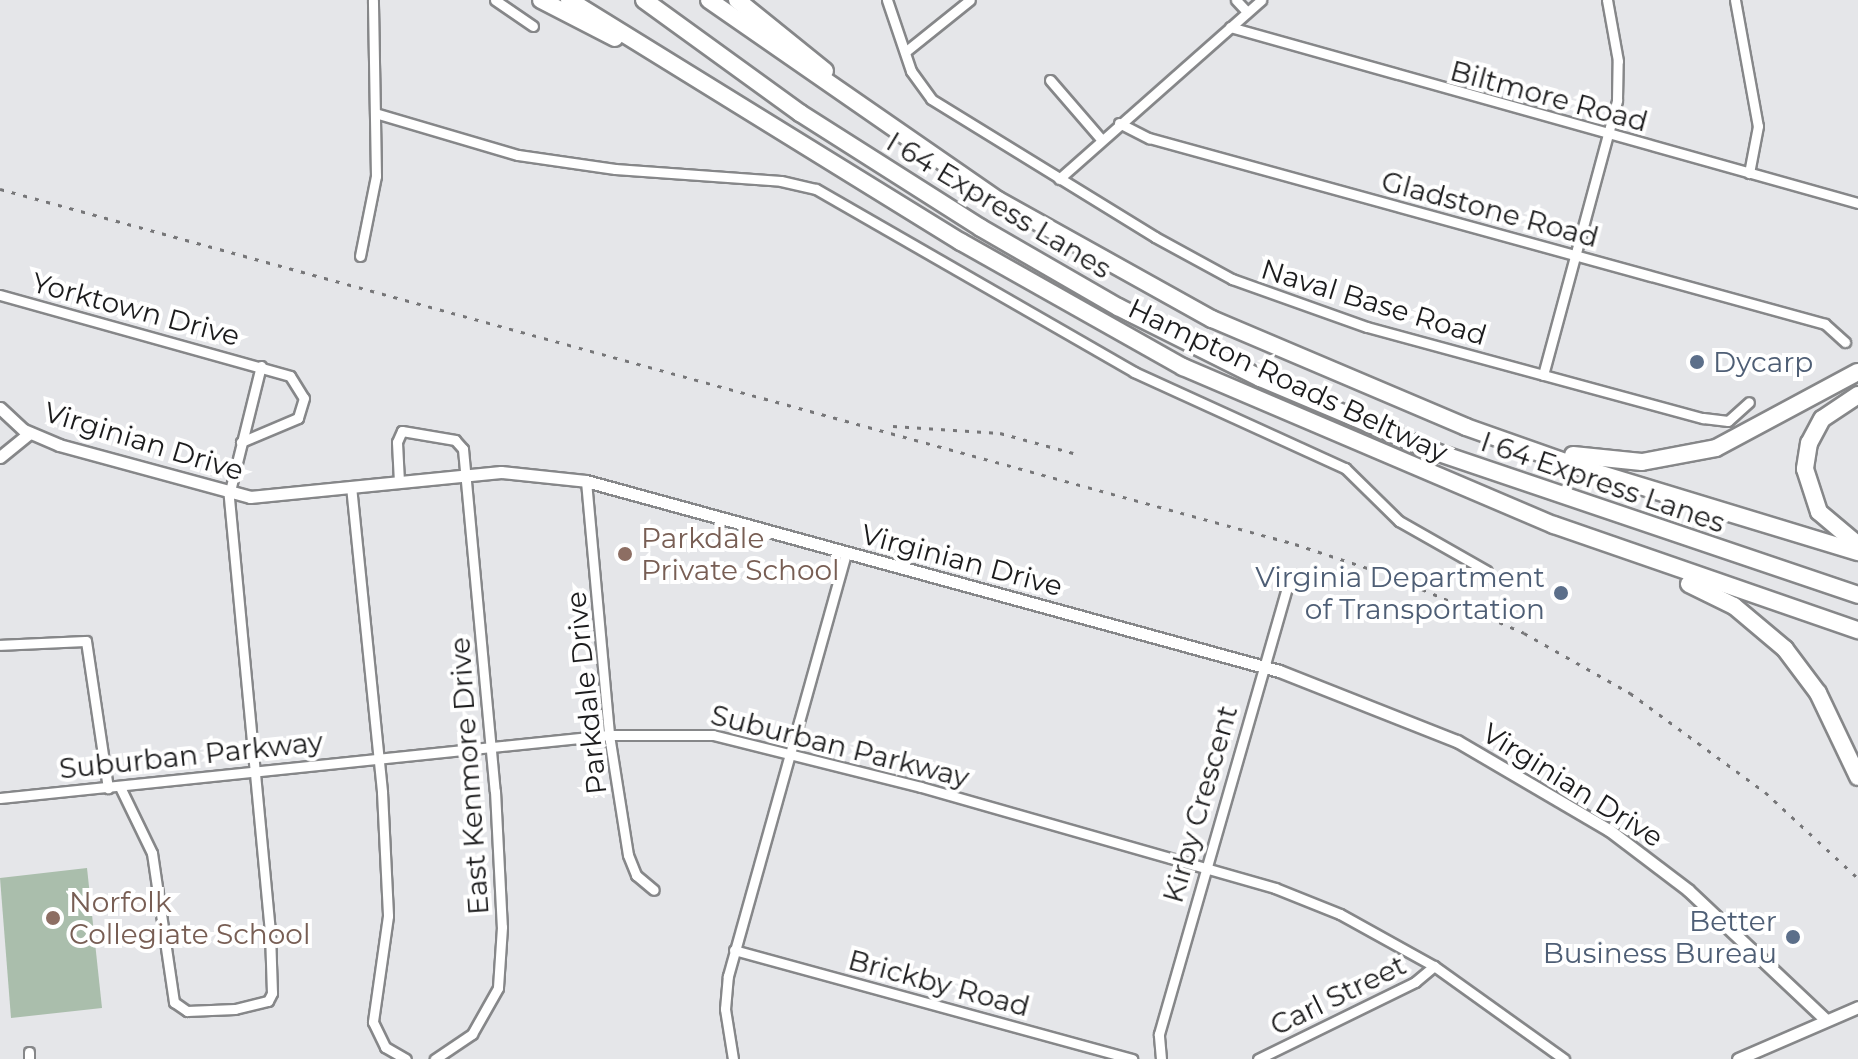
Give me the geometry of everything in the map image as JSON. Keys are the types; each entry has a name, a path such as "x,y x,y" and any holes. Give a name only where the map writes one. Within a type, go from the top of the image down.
{"highway":[{"path":"541,0 682,68"},
{"name":"Hampton Roads Beltway","path":"569,0 1071,306 1183,367 1397,461 1554,525 1858,630"},
{"path":"644,0 831,131"},
{"path":"655,0 831,131"},
{"name":"Hampton Roads Beltway","path":"709,0 936,161 1061,238 1245,334 1466,427 1591,471 1858,552"},
{"path":"737,0 877,110 1061,238"},
{"name":"I 64 Express Lanes","path":"831,131 1047,267 1260,378 1436,452 1858,595"},
{"path":"1466,427 1588,459 1661,461 1745,436 1858,372"},
{"path":"1858,395 1822,419 1809,443 1805,469 1819,512 1858,545"},
{"path":"1397,461 1432,484 1701,588 1742,611 1803,671 1858,777"}],"street":[{"path":"360,256 376,176 373,0"},
{"path":"495,0 533,26"},
{"path":"887,0 905,52 970,0"},
{"path":"1236,0 1247,12"},
{"path":"1059,179 1261,0"},
{"path":"1543,375 1608,134 1619,80 1607,0"},
{"path":"1735,0 1758,126 1749,173"},
{"name":"Biltmore Road","path":"1230,27 1270,42 1858,203"},
{"name":"Naval Base Road","path":"905,52 927,95 1155,237 1264,293 1543,375 1720,422 1735,417 1749,402"},
{"path":"1050,80 1101,139"},
{"path":"375,113 518,155 615,169 781,181 816,189 1134,372 1345,468 1399,521 1487,571"},
{"name":"Gladstone Road","path":"1119,123 1149,138 1825,324 1845,342"},
{"name":"Yorktown Drive","path":"0,295 261,366 297,382 304,406 292,423 241,442"},
{"name":"Yorktown Drive","path":"120,787 152,853 178,1008 235,1009 264,1003 272,993 272,980 229,491 261,366"},
{"name":"Virginian Drive","path":"0,408 30,433 259,497 522,472 586,481 1262,667 1387,710 1536,785 1688,890 1826,1020"},
{"name":"East Kenmore Drive","path":"399,482 397,442 407,429 460,443 467,475 491,745 502,927 498,988 481,1023 447,1054 435,1059"},
{"path":"0,457 30,433"},
{"name":"Parkdale Drive","path":"586,481 609,735 628,855 636,875 654,890"},
{"path":"351,486 379,757 388,916 373,1022 385,1047 406,1059"},
{"path":"733,1059 725,1009 734,950 846,553"},
{"name":"Kirby Crescent","path":"1152,1059 1288,583"},
{"path":"0,645 86,641 108,788"},
{"name":"Suburban Parkway","path":"0,798 254,773 491,745 609,735 713,735 790,752 1206,866 1340,914 1434,966 1564,1059"},
{"name":"Brickby Road","path":"734,950 1132,1059"},
{"name":"Carl Street","path":"1258,1059 1415,982 1434,966"},
{"path":"1738,1059 1858,1007"},
{"name":"Kirby Crescent","path":"1159,1039 1161,1059"}],"green space":[{"path":"87,868 102,1008 11,1018 0,878"}],"railway":[{"path":"0,189 1295,544 1389,575 1524,633 1630,693 1765,792 1858,878"},
{"path":"893,426 1000,433 1073,453"}],"place":[{"name":"Dycarp","path":"1697,362"},
{"name":"Parkdale Private School","path":"625,554"},
{"name":"Virginia Department of Transportation","path":"1561,593"},
{"name":"Norfolk Collegiate School","path":"53,918"},
{"name":"Better Business Bureau","path":"1793,937"}]}
